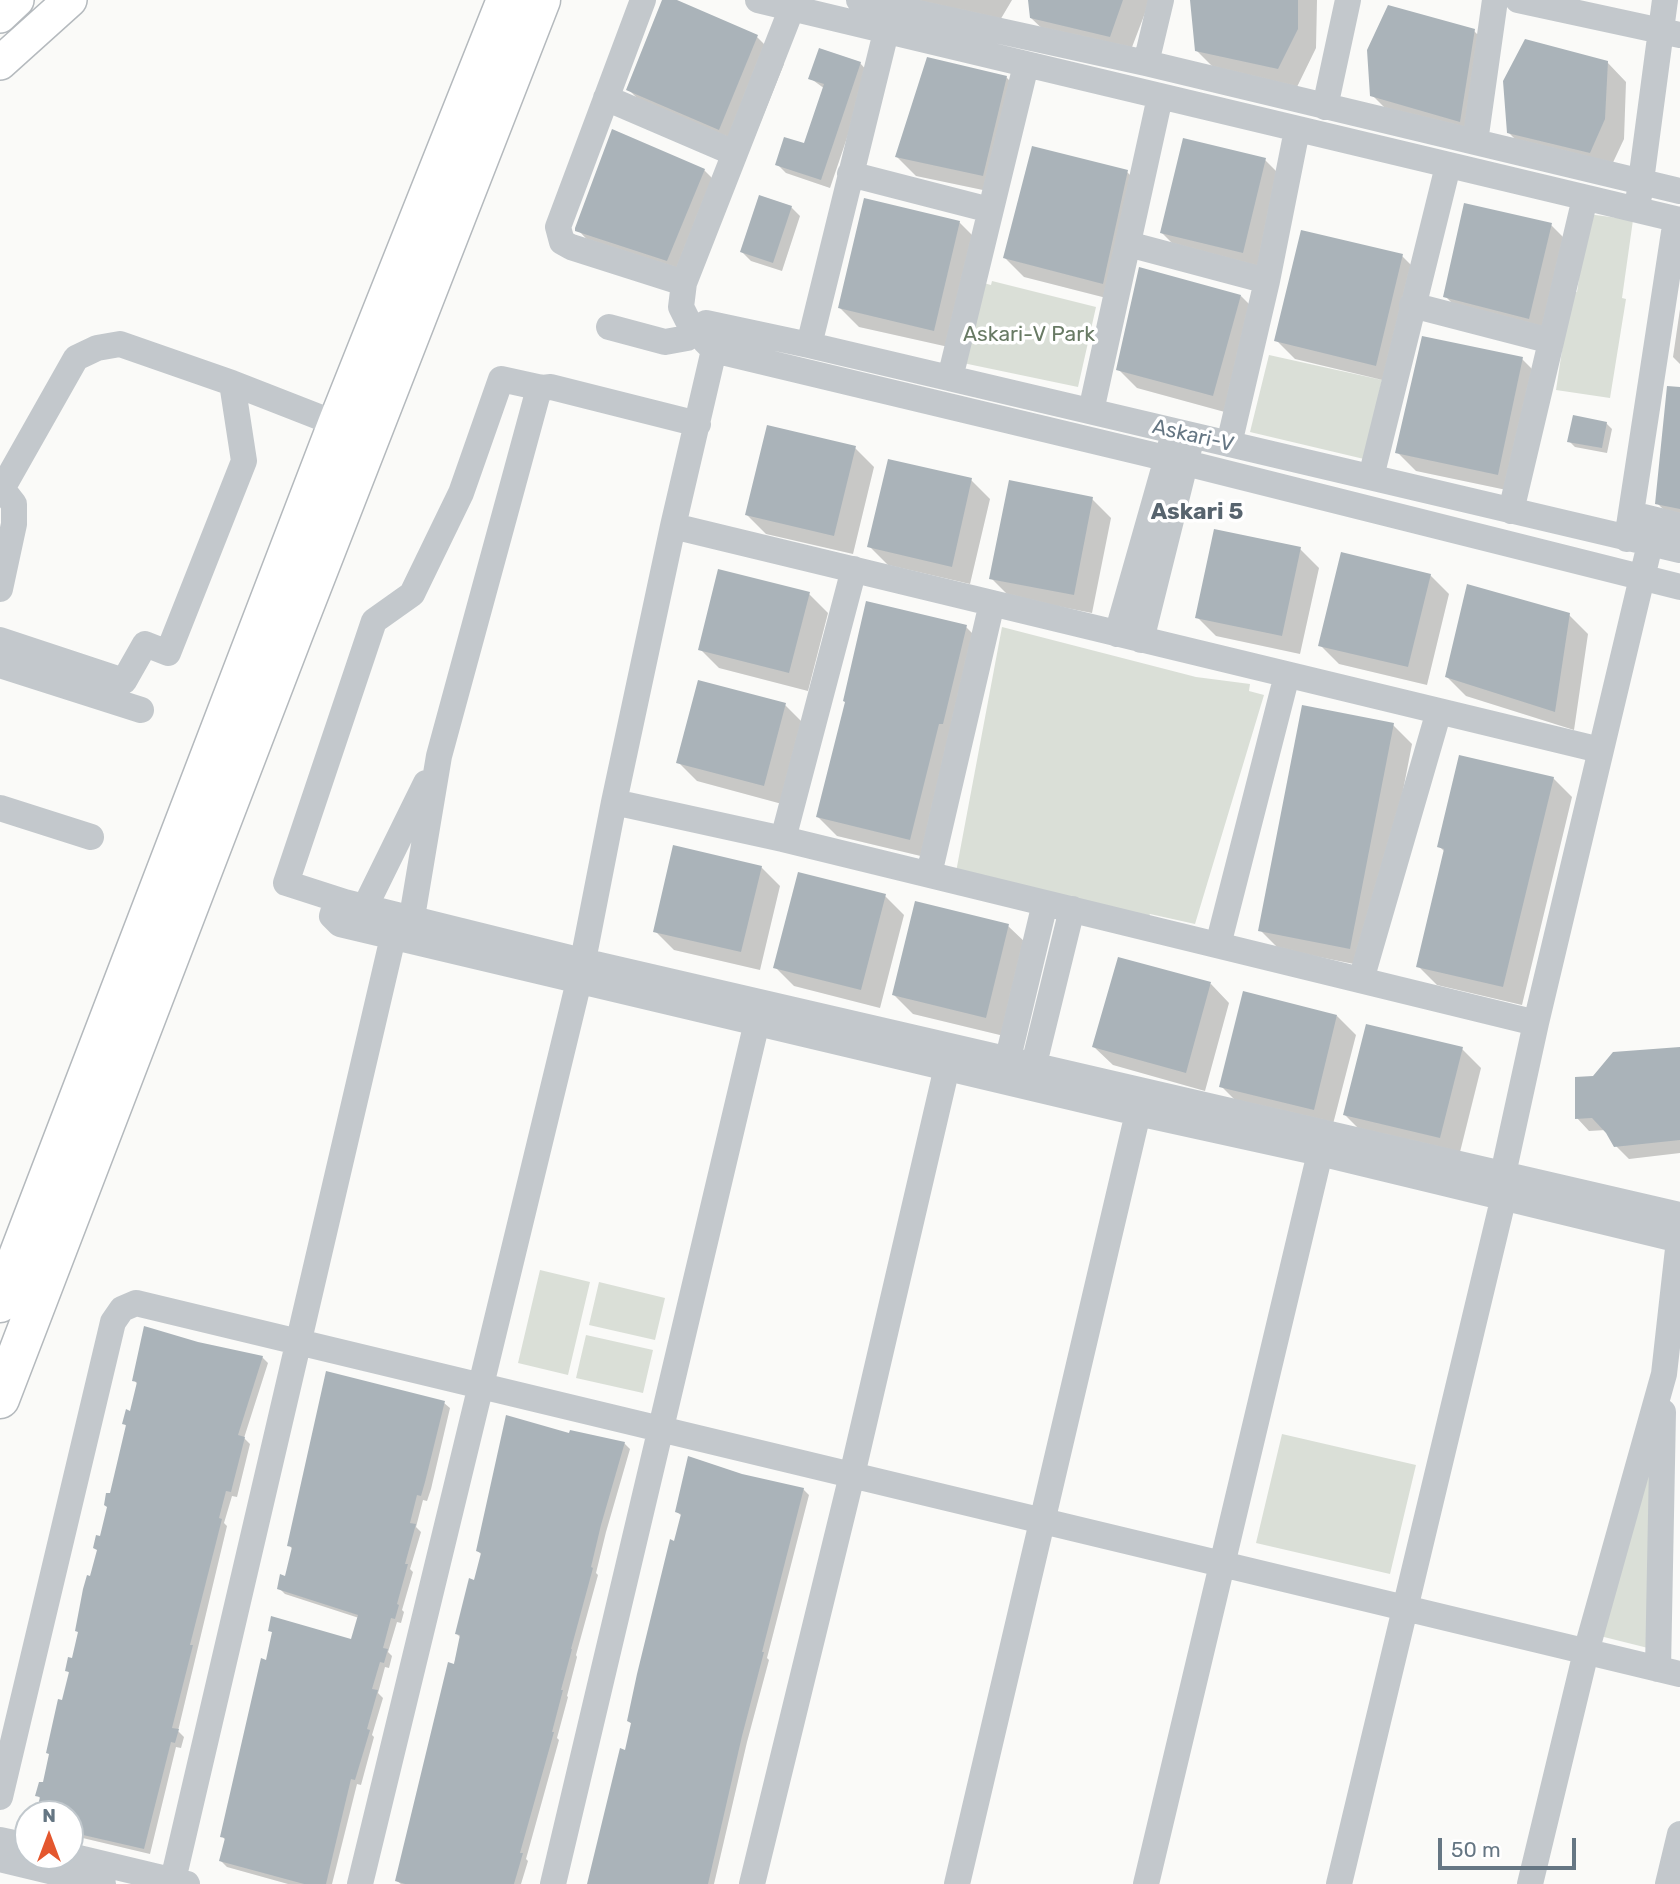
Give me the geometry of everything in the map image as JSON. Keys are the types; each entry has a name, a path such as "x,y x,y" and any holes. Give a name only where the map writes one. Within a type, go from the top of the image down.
{"highway":[{"path":"2,1289 337,424 506,0"},
{"path":"0,1399 541,0"}],"main road":[{"path":"0,16 17,0"},
{"path":"0,63 71,0"}],"street":[{"path":"643,0 558,227 562,242 571,247 684,283"},
{"path":"758,0 794,5 887,32 1678,220 1636,533 1642,578 1536,1023 1503,1185 1339,1884"},
{"path":"859,0 1146,63 1680,191"},
{"path":"1146,63 1161,0"},
{"path":"1325,107 1348,0"},
{"path":"1475,142 1495,0"},
{"path":"1518,0 1670,33"},
{"path":"1637,211 1670,33 1665,0"},
{"path":"360,1884 581,971 673,526 698,424 700,335 681,307 684,283 794,5"},
{"path":"809,345 887,32"},
{"path":"950,378 1026,65"},
{"path":"1091,411 1160,97"},
{"path":"606,98 734,153"},
{"path":"1229,444 1267,281 1297,130"},
{"path":"1371,477 1448,166"},
{"path":"850,174 990,209"},
{"path":"1511,511 1585,198"},
{"path":"1128,244 1267,281"},
{"path":"1412,305 1551,341"},
{"path":"609,327 665,342 700,335"},
{"name":"Askari-V","path":"700,335 809,345 1511,511 1636,533 1680,550"},
{"name":"Askari-V","path":"700,335 1177,461 1680,587"},
{"path":"0,589 14,524 14,504 1,487 76,358 97,348 120,344 232,383 337,424"},
{"path":"698,424 551,387 542,388 502,379 460,493 412,594 374,621 286,883 355,904 412,916 581,971 757,1022 947,1067 1020,1067 1138,1113 1320,1153 1503,1185"},
{"path":"0,640 124,681 145,643 168,653 244,461 232,383"},
{"path":"412,916 439,757 537,396 542,388"},
{"path":"1129,637 1182,434"},
{"path":"673,526 1600,750"},
{"path":"1636,533 1680,526"},
{"path":"783,839 854,569"},
{"path":"929,874 992,603"},
{"path":"0,665 141,710"},
{"path":"1218,945 1287,675"},
{"path":"1361,980 1439,711"},
{"path":"355,904 439,757"},
{"path":"614,802 783,839 1536,1023"},
{"path":"0,808 91,837"},
{"path":"1020,1067 1045,903"},
{"path":"0,1797 113,1322 121,1309 136,1303 1669,1672 1664,1374 1680,1232 1503,1185 1020,1067 581,971 393,937 335,921 332,916 334,906 355,904"},
{"path":"1020,1067 1072,909"},
{"path":"84,1859 181,1882 298,1342 393,937"},
{"path":"553,1884 757,1022"},
{"path":"752,1884 852,1475 947,1067"},
{"path":"957,1884 1138,1113"},
{"path":"1146,1884 1320,1153"},
{"path":"1530,1884 1586,1652 1664,1374"},
{"path":"1668,1884 1680,1834"},
{"path":"0,1859 103,1884"}],"green space":[{"path":"1588,214 1633,220 1622,298 1626,299 1610,398 1556,390 1571,291 1577,292"},
{"name":"Askari-V Park","path":"992,281 1096,307 1078,387 963,363 980,282 991,285"},
{"path":"1269,355 1382,380 1364,459 1250,432"},
{"path":"1002,627 1196,677 1250,684 1249,691 1264,695 1195,924 956,872"},
{"path":"540,1270 590,1282 568,1375 518,1363"},
{"path":"599,1282 665,1298 655,1340 589,1325"},
{"path":"586,1335 653,1350 643,1393 576,1378"},
{"path":"1657,1432 1648,1648 1600,1636"},
{"path":"1282,1434 1416,1465 1390,1574 1256,1543"}],"building":[{"path":"662,0 677,0 758,35 719,130 626,90"},
{"path":"1028,0 1123,0 1110,37 1030,18"},
{"path":"1190,0 1298,0 1298,29 1278,69 1195,51"},
{"path":"1388,5 1475,29 1460,122 1370,96 1367,50"},
{"path":"1525,39 1608,61 1605,119 1590,153 1507,133 1503,81"},
{"path":"819,48 861,62 821,180 775,165 784,137 804,143 824,84 808,79"},
{"path":"927,57 1007,76 983,176 895,157"},
{"path":"612,129 705,169 667,261 575,231"},
{"path":"1183,138 1266,158 1243,253 1160,233"},
{"path":"1032,146 1128,170 1103,284 1003,258"},
{"path":"759,195 792,206 773,263 740,252"},
{"path":"864,198 960,221 934,331 838,308"},
{"path":"1464,203 1552,223 1529,319 1443,297"},
{"path":"1301,230 1403,254 1376,366 1274,341"},
{"path":"1139,267 1241,295 1213,396 1116,370"},
{"path":"1422,336 1523,357 1498,475 1395,453"},
{"path":"1667,386 1680,387 1680,509 1655,504"},
{"path":"1573,415 1607,422 1602,448 1567,442"},
{"path":"767,425 856,446 834,536 745,515"},
{"path":"888,459 972,478 952,567 867,547"},
{"path":"1009,480 1093,497 1074,595 989,579"},
{"path":"1214,529 1301,547 1282,636 1195,618"},
{"path":"1341,552 1431,574 1408,667 1318,646"},
{"path":"718,569 810,592 789,673 698,650"},
{"path":"1467,584 1570,613 1555,712 1445,677"},
{"path":"866,601 967,625 943,724 939,724 910,840 816,817 845,702 843,701"},
{"path":"698,680 786,703 764,786 676,763"},
{"path":"1302,705 1394,723 1350,949 1258,931"},
{"path":"1459,755 1554,777 1503,987 1416,967 1444,849 1437,847"},
{"path":"673,845 762,866 741,952 653,932"},
{"path":"798,872 886,894 861,990 773,968"},
{"path":"915,901 1009,924 986,1018 892,995"},
{"path":"1118,957 1211,982 1186,1073 1092,1047"},
{"path":"1243,991 1337,1015 1314,1110 1219,1087"},
{"path":"1366,1024 1463,1047 1440,1138 1343,1115"},
{"path":"1680,1047 1680,1140 1614,1147 1592,1118 1575,1119 1575,1077 1593,1076 1613,1052"},
{"path":"144,1326 198,1342 263,1356 238,1435 245,1437 231,1492 226,1491 219,1518 222,1519 190,1645 193,1645 172,1728 179,1729 175,1743 171,1742 144,1849 84,1835 84,1800 39,1800 40,1797 35,1796 39,1782 43,1782 49,1754 46,1753 58,1699 62,1700 69,1672 65,1671 68,1657 72,1658 78,1632 75,1631 83,1589 87,1575 90,1576 97,1550 93,1548 96,1535 100,1536 107,1507 104,1505 106,1493 110,1493 126,1425 122,1424 126,1409 130,1411 137,1382 132,1381"},
{"path":"326,1371 445,1401 421,1496 417,1495 410,1523 416,1524 405,1564 408,1564 397,1604 399,1605 395,1619 391,1618 383,1648 388,1649 384,1663 380,1662 372,1689 378,1690 367,1729 370,1730 355,1780 351,1779 326,1884 304,1884 219,1861 225,1838 220,1837 261,1658 266,1660 272,1632 268,1631 271,1616 351,1639 358,1615 277,1589 280,1574 285,1576 292,1547 287,1546"},
{"path":"506,1415 569,1433 570,1430 625,1442 601,1525 591,1567 593,1568 561,1690 554,1732 514,1884 405,1884 395,1881 448,1662 454,1664 460,1635 455,1634 469,1578 474,1580 481,1553 476,1551"},
{"path":"688,1456 742,1474 804,1488 762,1652 708,1884 587,1884 620,1748 625,1750 631,1723 627,1721 637,1674 670,1539 674,1541 681,1514 675,1512"}],"district":[{"name":"Askari 5","path":"1197,512"}]}
